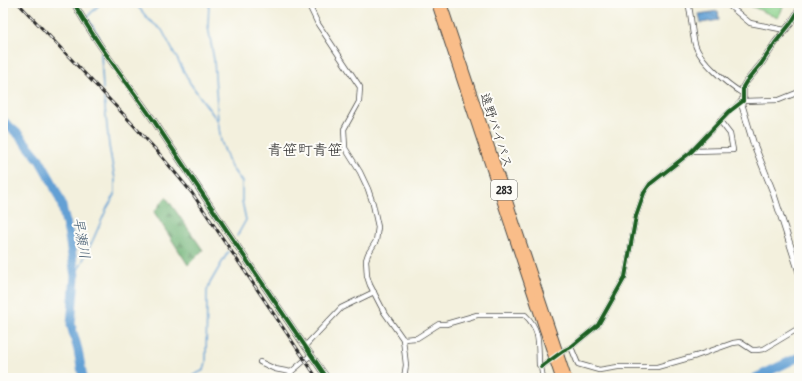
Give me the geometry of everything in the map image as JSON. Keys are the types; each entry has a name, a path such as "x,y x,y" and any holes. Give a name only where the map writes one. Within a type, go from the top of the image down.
{"highway":[{"name":"遠野バイパス","path":"436,3 470,96"},
{"name":"遠野バイパス","path":"442,3 470,96 556,356 560,378"},
{"name":"遠野バイパス","path":"556,356 567,378"}],"street":[{"path":"74,3 89,29 327,378"},
{"path":"308,3 318,24 360,87 359,102 344,129 345,148 355,162 368,189 378,227 376,241 366,260 367,276 384,312 403,339 406,365 404,378"},
{"path":"688,3 696,48 713,70 742,93"},
{"path":"726,3 750,23 785,30"},
{"path":"799,10 791,24 746,82 742,93 742,102 753,142 799,269"},
{"path":"541,367 571,347 598,325 625,277 636,216 644,193 650,184 692,151 730,111 742,102 779,100 799,92"},
{"path":"692,151 732,150 730,134 720,121"},
{"path":"305,346 341,308 374,292"},
{"path":"403,339 417,338 439,324 446,324 477,315 525,315 532,322 537,331 539,365 541,367 543,378"},
{"path":"571,347 578,364 599,370 618,367 657,367 696,356 732,343 740,342 752,350 764,349 799,328"},
{"path":"291,372 311,355"},
{"path":"260,362 275,369 291,372"},
{"path":"291,372 292,378"}],"green space":[{"path":"744,3 785,3 778,18"},
{"path":"166,197 203,250 188,265 154,212"}],"water":[{"path":"718,11 719,20 701,23 699,14"}],"waterway":[{"path":"100,38 87,17 101,3"},
{"path":"135,3 149,20 162,30 190,83 217,120"},
{"path":"209,3 208,26 214,60 218,121 221,141 231,167 242,182 242,201 246,220 237,236"},
{"path":"101,53 103,89"},
{"path":"75,276 107,208 115,195 115,179 109,146 104,98"},
{"name":"早瀬川","path":"3,121 18,134 39,159 61,202 69,236 75,276 71,325 78,350 83,378"},
{"path":"188,378 204,370 206,362 207,291 228,252"},
{"path":"755,378 799,357"}],"railway":[{"path":"18,3 126,117 192,193 317,378"}],"cycle path":[{"path":"74,3 102,49 154,121 327,378"},
{"path":"541,367 571,347 598,325 625,277 636,216 644,193 650,184 691,152 730,111 743,101 743,87 746,82 761,64 799,10"}],"district":[{"name":"青笹町青笹","path":"305,150"}]}
